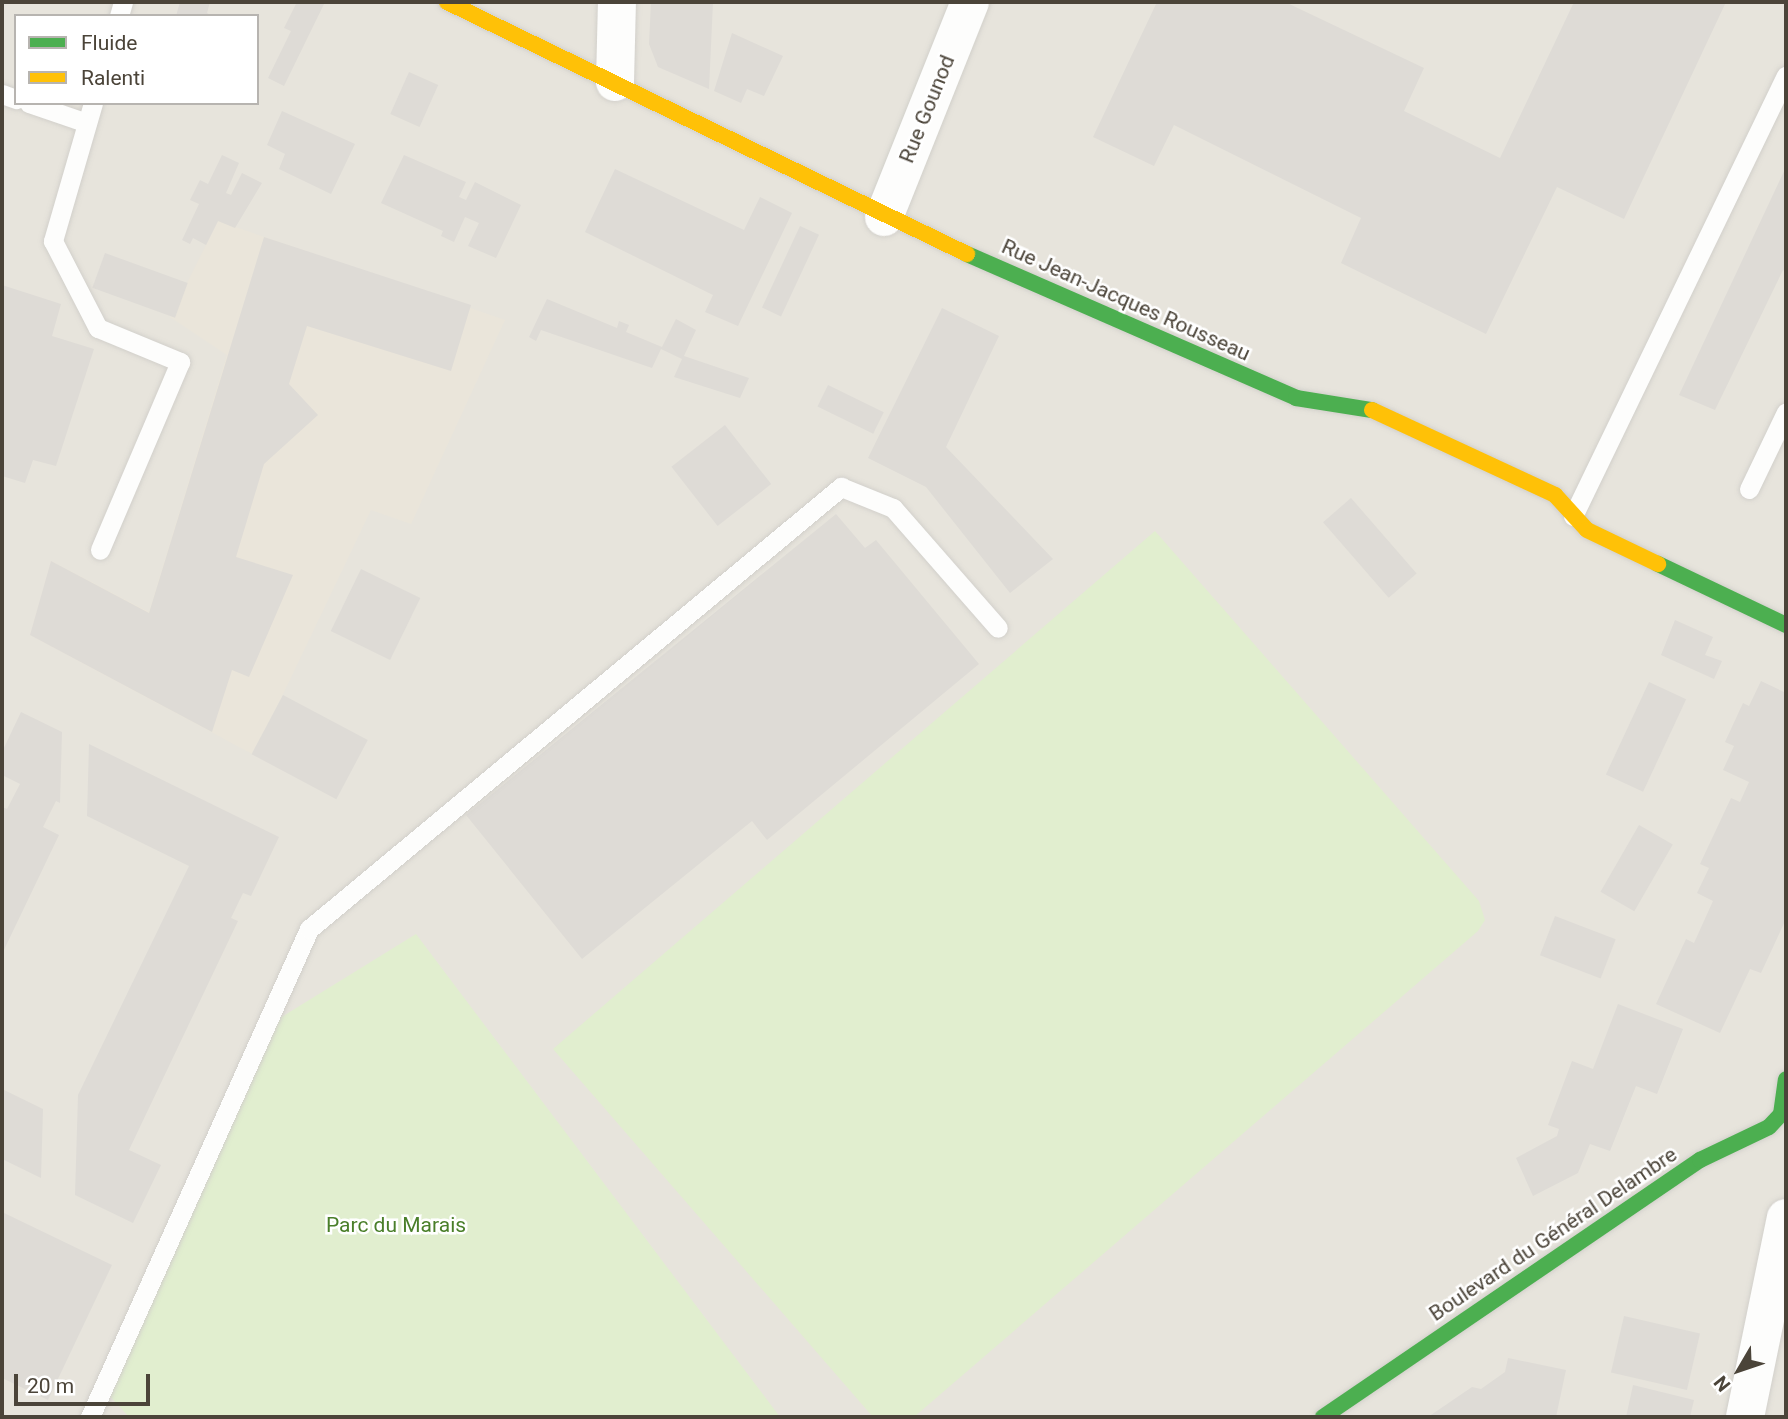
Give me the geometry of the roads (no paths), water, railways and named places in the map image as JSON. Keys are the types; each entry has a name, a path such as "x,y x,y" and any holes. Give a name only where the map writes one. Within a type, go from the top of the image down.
{"street":[{"name":"Rue Jean-Jacques Rousseau","path":"447,2 615,82 884,217 1296,398 1360,405 1555,495 1587,530 1786,625"},
{"path":"615,82 617,2"},
{"name":"Rue Gounod","path":"884,217 970,2"},
{"name":"Boulevard du Général Delambre","path":"1323,1417 1700,1160 1769,1127 1785,1107"},
{"path":"1745,1417 1786,1218"}],"lane":[{"path":"1573,516 1786,76"},
{"path":"35,105 88,123"},
{"path":"92,105 53,241 98,328 180,362 100,550"},
{"path":"1749,489 1786,412"},
{"path":"90,1417 309,929 841,487 893,508 998,628"}],"park label":[{"name":"Parc du Marais","path":"396,1225"}]}
